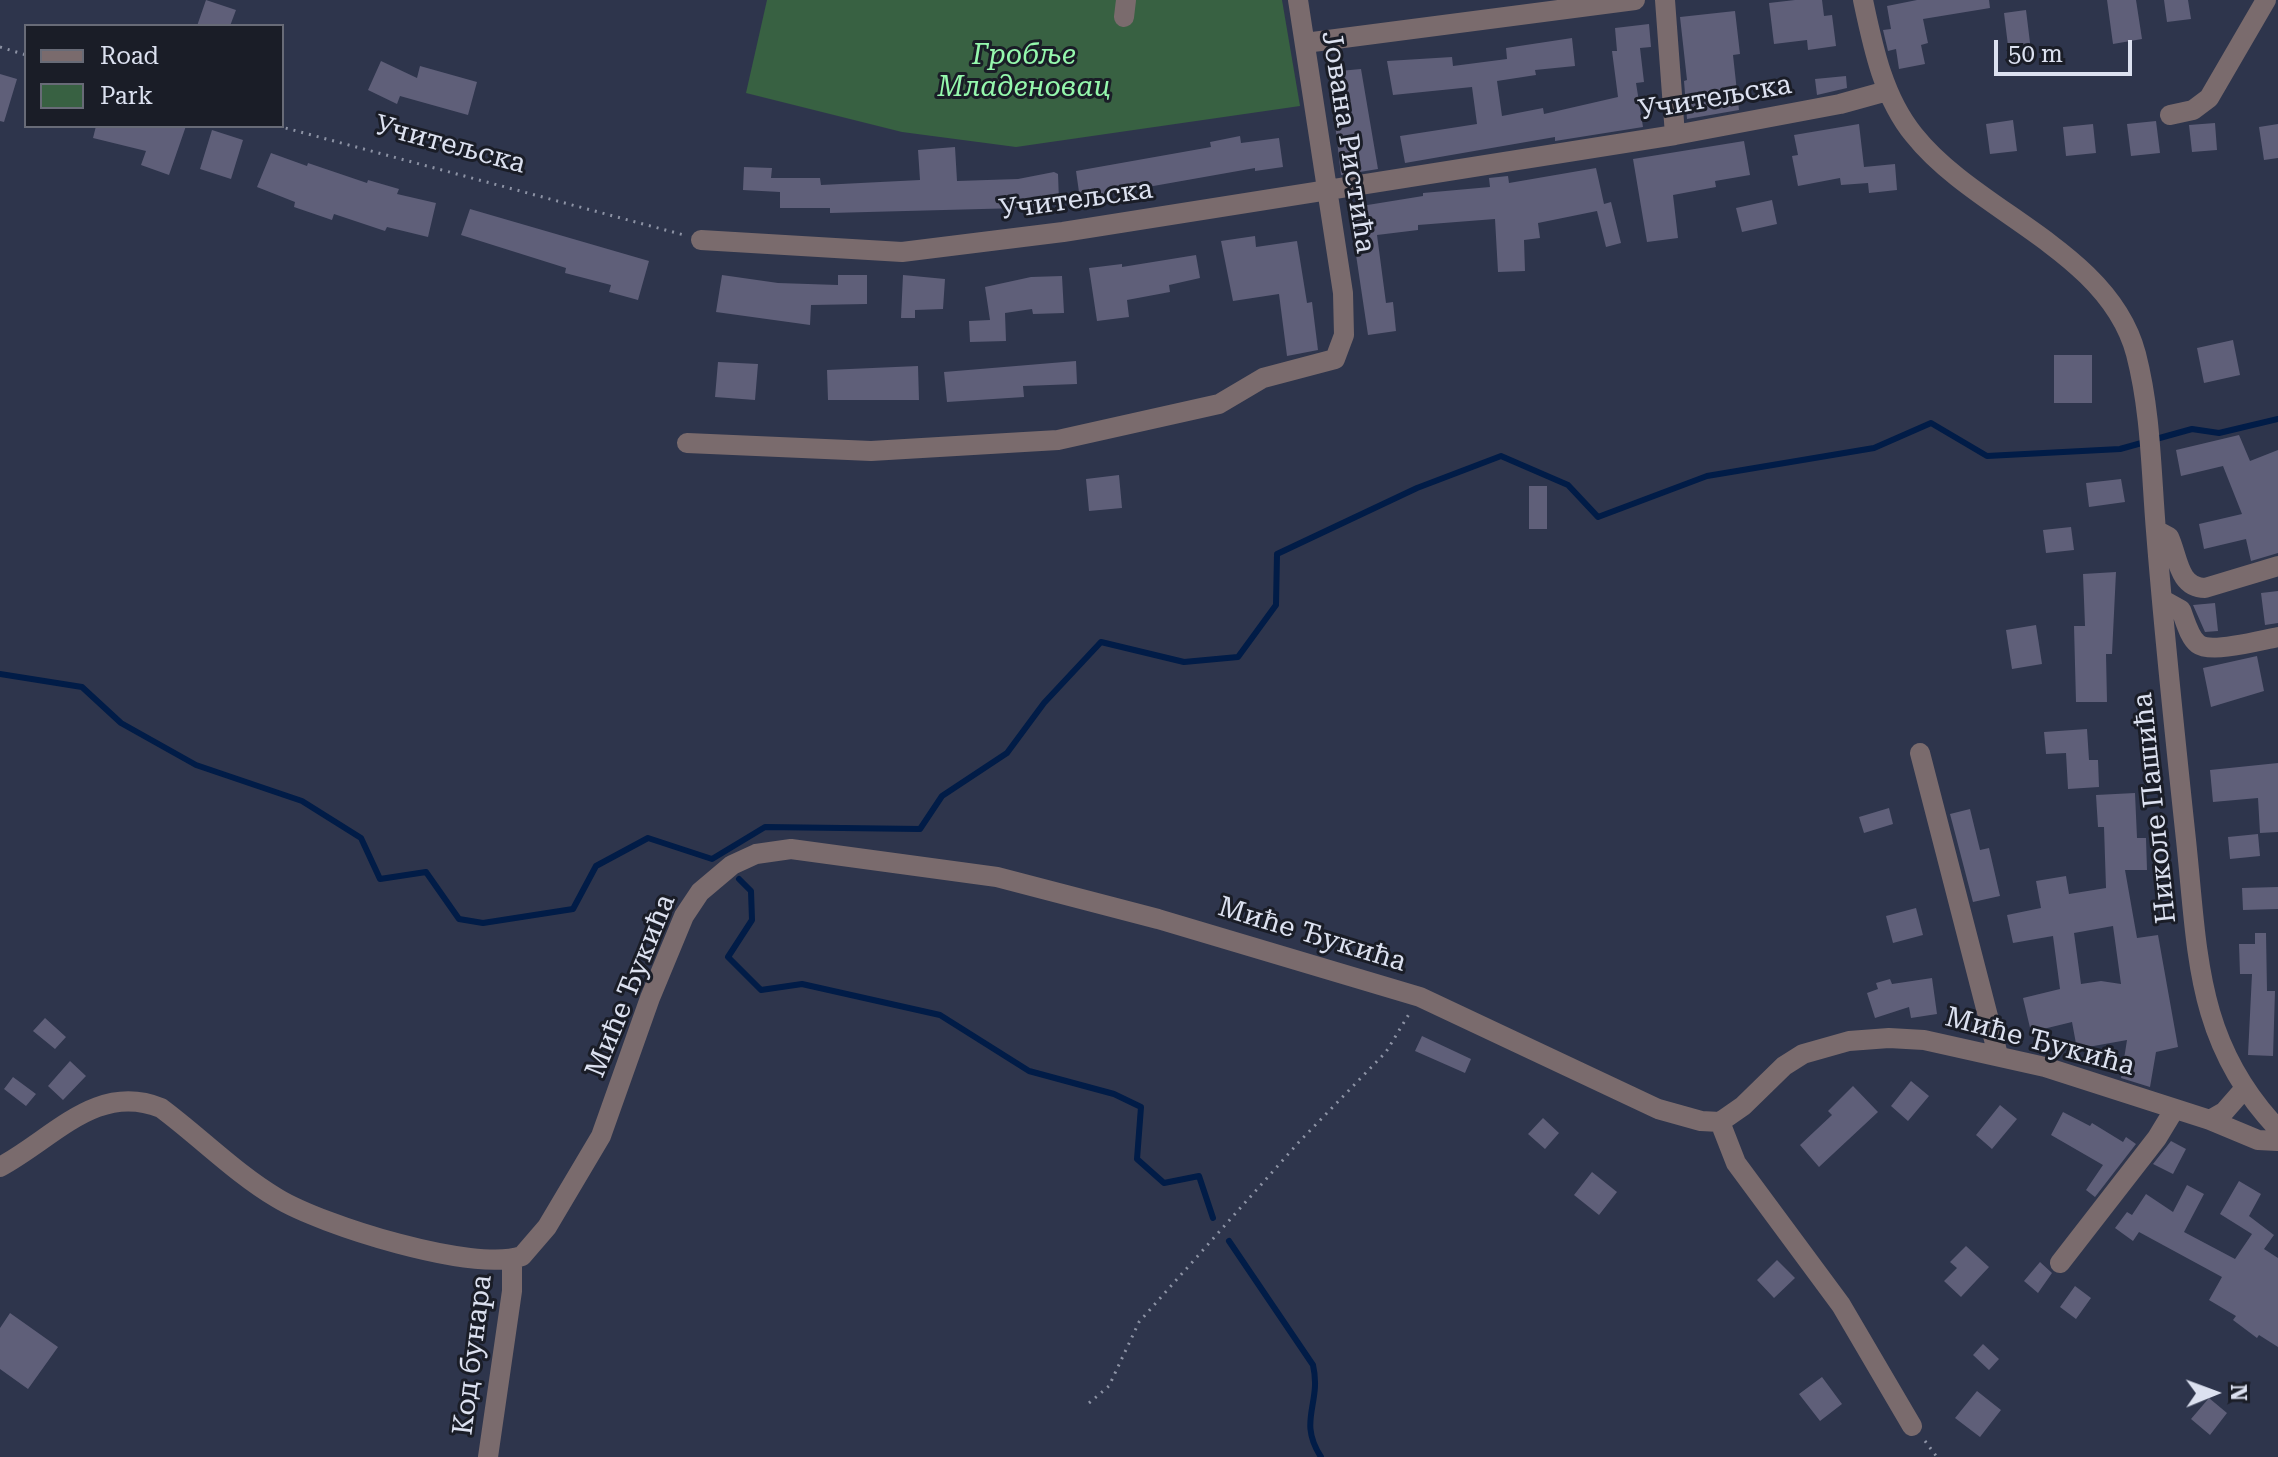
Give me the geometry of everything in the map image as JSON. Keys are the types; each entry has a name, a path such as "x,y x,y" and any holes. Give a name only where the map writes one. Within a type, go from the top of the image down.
{"street":[{"name":"Јована Ристића","path":"687,443 809,451 975,447 1058,440 1219,404 1263,378 1335,359 1344,335 1343,293 1298,0"},
{"path":"1305,43 1635,0"},
{"path":"1665,0 1675,135"},
{"path":"1863,0 1887,91"},
{"path":"2170,115 2193,110 2209,98 2266,0"},
{"name":"Учитељска","path":"701,240 902,252 1063,232 1675,135 1840,104 1887,91"},
{"name":"Николе Пашића","path":"1887,91 1900,116 1932,154 2102,291 2125,325 2135,349 2149,424 2156,530 2202,991 2224,1053 2245,1088 2278,1129"},
{"path":"2156,530 2169,537 2184,579 2193,587 2205,588 2278,566"},
{"path":"2163,600 2181,610 2193,639 2203,647 2215,648 2278,637"},
{"path":"1920,753 1998,1055"},
{"name":"Миће Ђукића","path":"512,1259 522,1256 547,1227 601,1136 650,998 684,916 715,876 756,854 791,849 997,877 1158,919 1420,997 1658,1109 1701,1121 1720,1122 1743,1106 1784,1066 1824,1047 1870,1038 1924,1040 1998,1055 2210,1120 2258,1140 2278,1141"},
{"path":"2210,1120 2224,1112 2245,1088"},
{"path":"0,1167 93,1106 119,1100 145,1102 184,1125 277,1199 328,1224 472,1261 512,1259"},
{"path":"2060,1263 2157,1138 2174,1110"},
{"path":"1720,1122 1736,1163 1841,1305 1912,1426"},
{"name":"Код бунара","path":"488,1457 512,1291 512,1259"}],"path":[{"path":"0,47 24,54"},
{"name":"Учитељска","path":"284,128 701,240"},
{"path":"1089,1403 1109,1386 1139,1322 1299,1142 1386,1052 1420,997"}],"green space":[{"name":"Гробље Младеновац","path":"767,0 1282,0 1300,106 1016,147 902,132 746,93"}],"building":[{"path":"206,0 236,10 231,24 198,24"},
{"path":"1822,0 1824,16 1832,15 1836,46 1808,50 1807,40 1774,44 1769,3"},
{"path":"1917,0 1989,0 1990,8 1923,19 1928,43 1921,45 1925,64 1899,69 1896,49 1888,51 1883,30 1891,29 1887,6"},
{"path":"2107,0 2136,0 2142,39 2113,44"},
{"path":"2164,0 2188,0 2191,19 2167,22"},
{"path":"2026,10 2032,59 2010,62 2004,13"},
{"path":"1735,11 1740,54 1733,55 1739,110 1687,119 1684,81 1687,80 1680,17"},
{"path":"1649,24 1651,47 1640,48 1644,82 1636,83 1643,127 1555,141 1555,137 1405,163 1400,136 1477,124 1472,87 1393,95 1387,61 1452,57 1453,66 1507,59 1506,48 1572,38 1575,66 1535,70 1536,75 1497,81 1502,116 1543,108 1544,114 1618,97 1612,51 1617,51 1615,28"},
{"path":"381,61 417,78 420,66 477,82 468,115 400,96 397,104 368,90"},
{"path":"1361,69 1378,169 1341,175 1329,72"},
{"path":"0,74 17,79 4,122 0,121"},
{"path":"1846,76 1847,88 1817,95 1815,79"},
{"path":"2013,120 2017,151 1990,154 1986,124"},
{"path":"2156,121 2160,153 2131,156 2127,124"},
{"path":"2215,123 2217,150 2192,152 2189,125"},
{"path":"1859,124 1864,167 1895,164 1897,190 1869,193 1868,183 1841,185 1840,178 1798,186 1792,156 1798,155 1794,135"},
{"path":"2093,124 2096,153 2066,156 2063,127"},
{"path":"2278,124 2278,158 2264,160 2259,127"},
{"path":"96,128 185,128 169,175 141,165 146,151 93,138"},
{"path":"212,130 243,140 231,179 200,169"},
{"path":"1240,136 1241,143 1279,138 1283,167 1255,171 1255,168 1080,199 1076,171 1211,147 1210,142"},
{"path":"1744,141 1750,175 1715,181 1716,187 1673,195 1678,238 1647,242 1633,159"},
{"path":"955,147 957,181 1018,179 1054,172 1058,174 1059,201 1020,208 830,213 830,208 780,208 780,192 743,190 744,167 772,168 771,178 820,178 821,185 920,180 918,150"},
{"path":"271,153 367,183 368,180 399,189 397,194 436,203 428,237 387,227 385,231 334,214 332,220 294,207 295,202 257,187"},
{"path":"1596,168 1604,204 1611,202 1621,243 1606,247 1597,211 1538,223 1540,238 1524,240 1525,271 1498,272 1495,219 1418,225 1418,230 1377,235 1386,303 1393,302 1396,331 1368,335 1349,208 1423,196 1423,193 1490,187 1489,178 1508,176 1509,183"},
{"path":"1772,200 1777,224 1742,232 1736,208"},
{"path":"470,209 649,261 638,300 609,292 611,285 565,273 566,268 461,235"},
{"path":"1255,236 1256,247 1297,241 1307,303 1312,302 1318,350 1287,356 1279,294 1233,301 1221,241"},
{"path":"1196,255 1200,278 1169,285 1170,292 1127,300 1129,317 1097,321 1089,268 1122,264 1122,267"},
{"path":"722,275 778,283 838,285 838,275 867,275 867,304 811,305 810,325 716,312"},
{"path":"903,275 945,279 943,309 915,310 915,318 901,318"},
{"path":"1062,276 1064,313 1033,314 1032,309 1005,313 1006,341 970,342 969,321 990,320 985,287 1031,277"},
{"path":"2233,340 2240,375 2204,383 2197,348"},
{"path":"2054,355 2092,355 2092,403 2054,403"},
{"path":"1076,361 1077,384 1023,386 1024,397 947,402 944,372"},
{"path":"718,362 758,364 755,400 715,397"},
{"path":"918,366 919,400 828,400 827,370"},
{"path":"2239,435 2250,461 2278,450 2278,553 2251,561 2246,539 2204,549 2199,524 2242,514 2223,466 2181,476 2176,450"},
{"path":"1119,475 1122,508 1089,511 1086,479"},
{"path":"2121,479 2125,502 2089,507 2086,483"},
{"path":"1529,486 1547,486 1547,529 1529,529"},
{"path":"2071,527 2074,550 2046,553 2043,530"},
{"path":"2116,572 2112,654 2106,654 2107,702 2076,702 2074,626 2085,626 2083,574"},
{"path":"2278,591 2278,623 2265,625 2261,593"},
{"path":"2215,603 2218,631 2205,632 2193,605"},
{"path":"2036,625 2042,664 2012,669 2006,630"},
{"path":"2257,656 2264,691 2211,707 2203,668"},
{"path":"2087,729 2089,760 2098,760 2099,787 2068,789 2066,753 2046,754 2044,732"},
{"path":"2278,763 2278,832 2260,833 2258,798 2213,802 2210,770"},
{"path":"2135,793 2137,838 2146,838 2147,870 2125,870 2137,938 2158,935 2178,1047 2156,1052 2150,1087 2121,1078 2127,1040 2077,1049 2072,1022 2031,1032 2023,998 2060,989 2053,936 2013,943 2007,915 2041,908 2036,881 2066,876 2069,894 2106,888 2104,827 2098,827 2096,795","holes":["2113,926 2121,984 2101,981 2081,984 2074,933"]},
{"path":"1889,808 1893,824 1864,833 1859,817"},
{"path":"1970,809 1980,850 1989,848 2000,896 1973,902 1950,814"},
{"path":"2258,834 2260,856 2230,859 2228,837"},
{"path":"2278,887 2278,909 2243,910 2242,888"},
{"path":"1916,908 1923,935 1893,943 1886,916"},
{"path":"2255,933 2266,933 2267,991 2275,991 2273,1056 2248,1055 2252,974 2240,974 2239,944 2255,944"},
{"path":"1932,978 1937,1014 1911,1018 1909,1007 1875,1018 1867,993 1878,989 1876,983 1890,979 1892,984"},
{"path":"45,1018 66,1037 55,1049 33,1031"},
{"path":"1422,1036 1471,1059 1465,1073 1415,1051"},
{"path":"70,1061 86,1076 63,1100 48,1086"},
{"path":"13,1077 36,1094 26,1106 4,1089"},
{"path":"1911,1081 1929,1096 1908,1121 1891,1106"},
{"path":"1853,1086 1878,1112 1819,1167 1800,1145 1832,1115 1828,1111"},
{"path":"2000,1105 2017,1119 1992,1149 1976,1135"},
{"path":"2063,1112 2090,1126 2092,1123 2123,1142 2126,1137 2136,1144 2095,1197 2086,1190 2103,1165 2051,1135"},
{"path":"1543,1118 1559,1133 1545,1149 1528,1134"},
{"path":"2171,1141 2186,1149 2173,1174 2153,1164"},
{"path":"1592,1172 1617,1192 1599,1215 1574,1195"},
{"path":"2239,1181 2261,1194 2249,1216 2274,1235 2264,1249 2278,1258 2278,1347 2259,1335 2257,1338 2233,1320 2236,1316 2209,1300 2222,1277 2139,1232 2133,1241 2115,1228 2127,1212 2132,1215 2146,1194 2173,1212 2187,1185 2204,1194 2184,1232 2235,1259 2252,1234 2220,1214"},
{"path":"1966,1246 1989,1267 1961,1297 1944,1281 1957,1268 1950,1262"},
{"path":"1777,1260 1795,1278 1774,1298 1757,1280"},
{"path":"2040,1262 2052,1273 2038,1293 2024,1281"},
{"path":"2075,1286 2091,1298 2076,1319 2060,1307"},
{"path":"10,1313 58,1347 28,1389 0,1369 0,1328"},
{"path":"1983,1344 1999,1359 1989,1370 1973,1355"},
{"path":"1822,1377 1842,1404 1820,1421 1799,1394"},
{"path":"1977,1391 2001,1410 1980,1437 1955,1418"},
{"path":"2209,1398 2227,1413 2210,1435 2191,1419"}],"waterway":[{"path":"0,674 82,687 121,723 196,765 302,801 361,838 380,879 426,872 459,919 483,923 573,909 596,866 648,838 712,859 765,827 920,829 942,796 1007,753 1044,703 1101,642 1184,662 1238,657 1276,605 1277,554 1417,488 1501,456 1568,485 1598,517 1707,476 1874,448 1931,423 1987,456 2120,449 2192,429 2219,433 2278,419"},
{"path":"739,879 751,891 752,920 728,957 761,990 802,984 940,1015 1029,1071 1114,1094 1141,1107 1137,1159 1164,1183 1199,1176 1213,1218"},
{"path":"1229,1241 1313,1365 1315,1391 1310,1422 1314,1444 1321,1457"}]}
